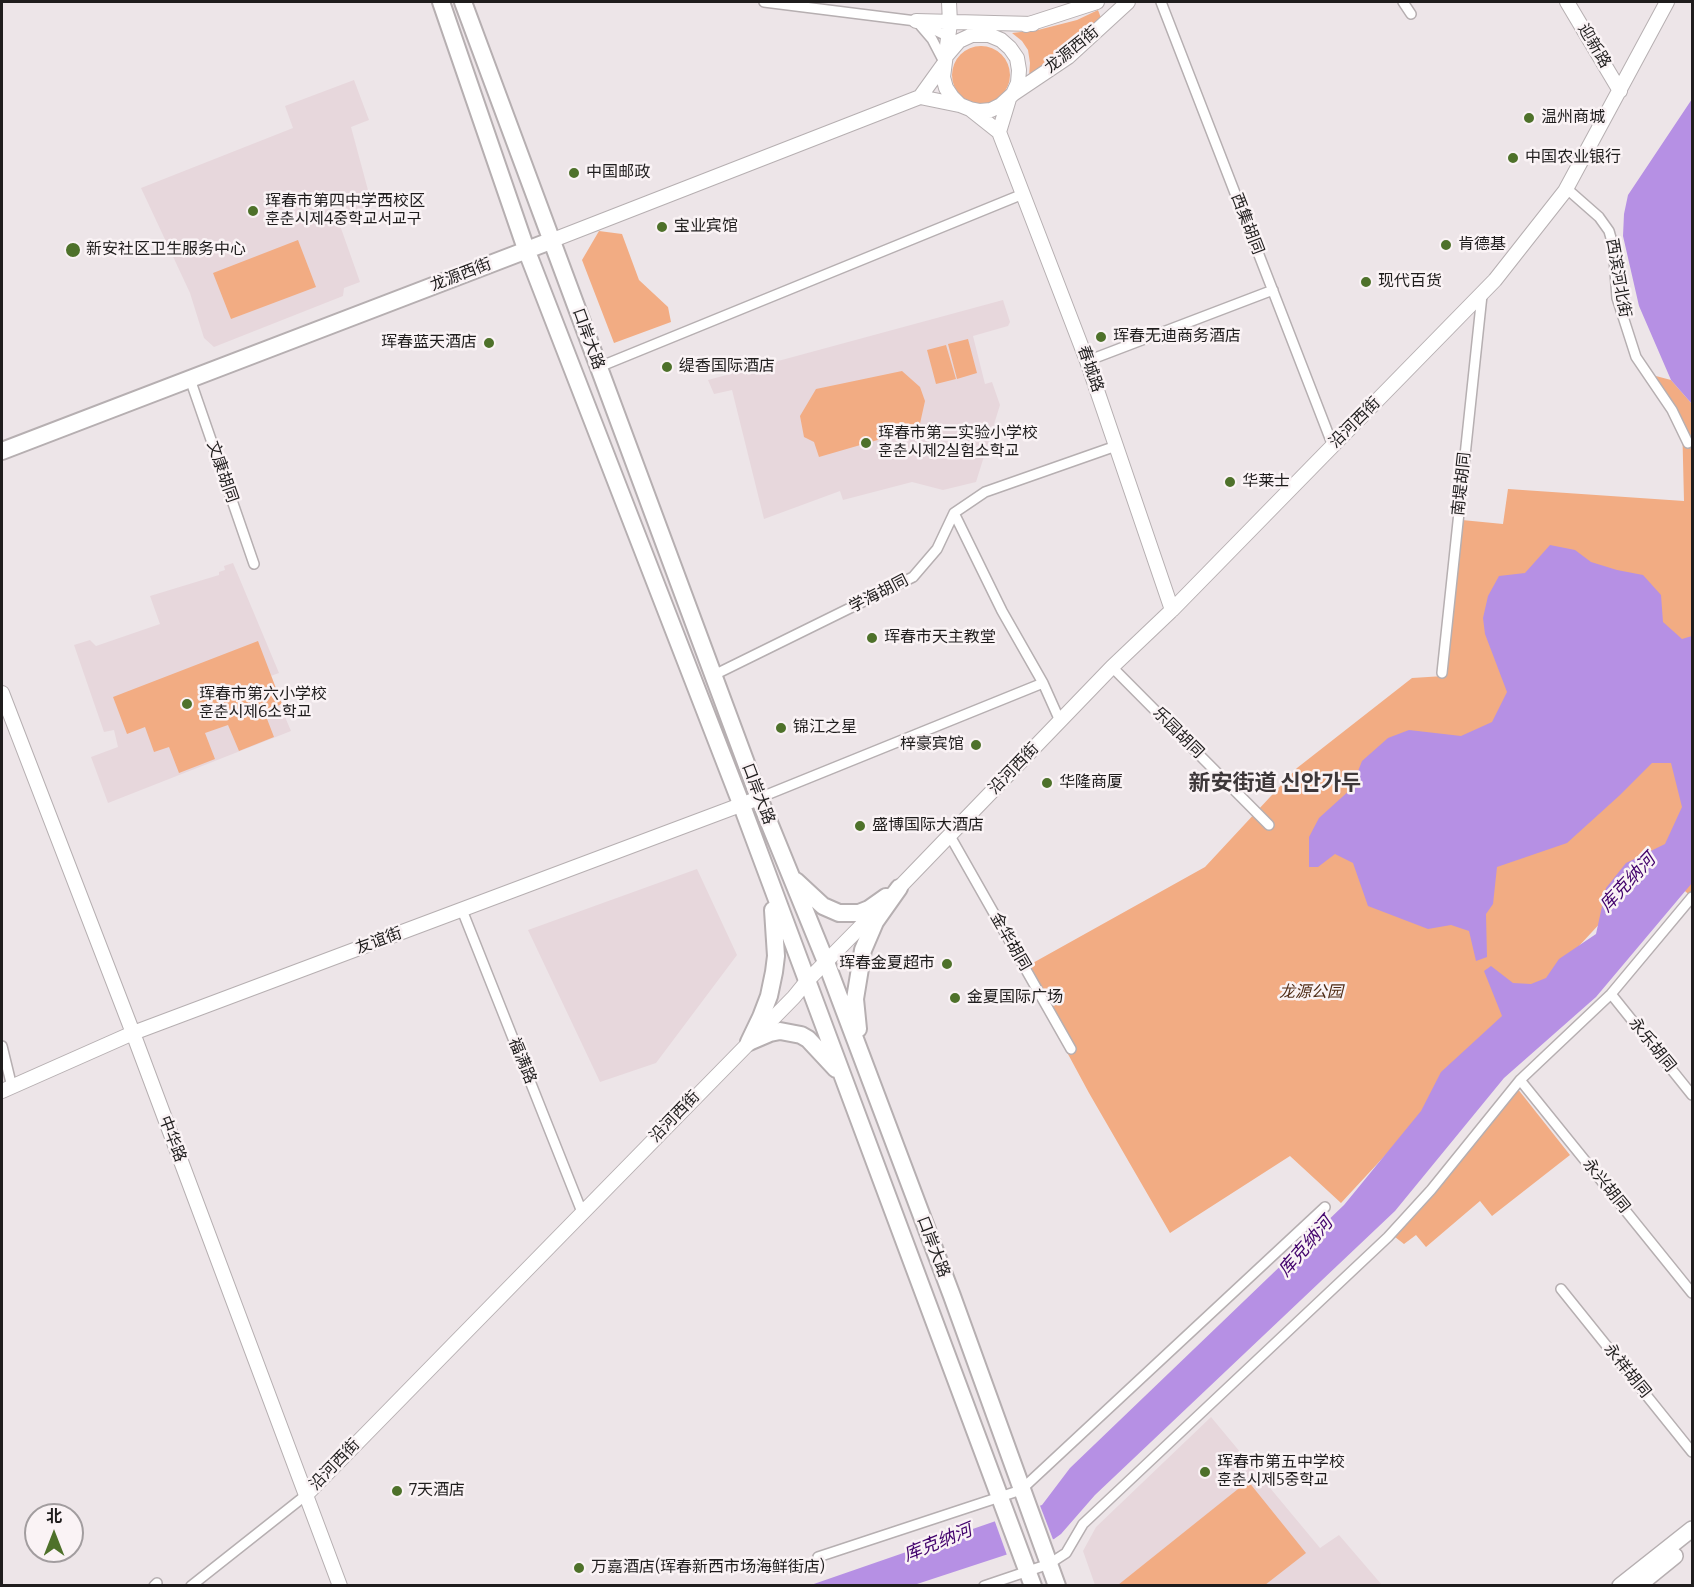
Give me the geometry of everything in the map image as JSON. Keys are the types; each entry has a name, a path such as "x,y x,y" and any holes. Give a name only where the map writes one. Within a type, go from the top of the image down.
{"highway":[{"name":"口岸大路","path":"441,2 526,249 742,806 1028,1574"},
{"name":"口岸大路","path":"463,2 759,798 826,962 952,1296 1057,1586"},
{"name":"龙源西街","path":"2,451 553,240"},
{"path":"788,873 823,906 831,911 848,914 859,914 869,909 899,888"},
{"path":"749,1042 769,996 776,956 771,885"},
{"path":"864,1064 855,999 863,950 875,922 899,888"},
{"path":"749,1042 780,1031 801,1035 842,1075"}],"main road":[{"path":"1620,1586 1692,1529"},
{"path":"1638,1586 1692,1542"}],"street":[{"path":"764,2 916,21 953,34 969,29 1033,24"},
{"path":"949,2 953,34 945,61 943,77 946,88 952,98 999,132 1011,96 1018,83 1019,70 1017,58 1010,48 989,35"},
{"path":"954,2 969,29"},
{"name":"龙源西街","path":"969,29 989,35 1033,24 1097,2"},
{"name":"龙源西街","path":"965,107 991,110 1068,57 1128,2"},
{"name":"西集胡同","path":"1161,2 1333,446"},
{"path":"1403,2 1411,14"},
{"name":"迎新路","path":"1567,2 1620,90"},
{"name":"沿河西街","path":"306,1495 794,998 807,981 1112,667 1172,610 1482,296 1566,188 1667,2"},
{"path":"916,21 932,39 945,61"},
{"path":"953,34 969,29"},
{"path":"945,61 920,96 965,107"},
{"name":"龙源西街","path":"553,240 920,96"},
{"name":"春城路","path":"999,132 1087,361 1172,610"},
{"name":"西滨河北街","path":"1566,188 1599,217 1610,231 1617,298 1636,357 1672,410 1688,442"},
{"path":"599,367 1023,194"},
{"path":"1087,361 1273,290"},
{"name":"南堤胡同","path":"1442,674 1482,296"},
{"name":"文康胡同","path":"190,379 254,564"},
{"path":"1060,721 954,513 985,492 1116,446"},
{"name":"学海胡同","path":"714,675 914,577 937,549 954,513"},
{"name":"乐园胡同","path":"1112,667 1269,825"},
{"path":"759,798 1042,683"},
{"name":"中华路","path":"2,693 133,1033 340,1586"},
{"name":"友谊街","path":"7,1089 133,1033 759,798"},
{"name":"金华胡同","path":"950,836 1071,1048"},
{"path":"984,1586 1028,1574 1047,1559 1066,1553 1083,1524 1388,1237 1431,1190 1520,1080 1611,994 1692,897"},
{"name":"福满路","path":"462,910 582,1212"},
{"name":"永乐胡同","path":"1611,994 1692,1095"},
{"path":"2,1046 7,1089"},
{"name":"永兴胡同","path":"1520,1080 1692,1293"},
{"path":"818,1557 1023,1497 1325,1208"},
{"name":"永祥胡同","path":"1561,1289 1692,1452"},
{"path":"191,1586 306,1495"}],"shaded area":[{"name":"珲春市第四中学西校区 훈춘시제4중학교서교구","path":"354,80 369,120 351,127 372,205 337,217 360,282 344,288 343,296 214,347 204,338 190,293 141,188 293,128 285,106"},
{"name":"珲春市第二实验小学校 훈춘시제2실험소학교","path":"1003,300 1010,322 1008,326 973,336 985,384 992,382 1000,405 976,482 943,490 912,482 843,500 840,491 764,519 732,390 714,394 708,380"},
{"name":"珲春市第六小学校 훈춘시제6소학교","path":"233,563 279,673 268,677 291,731 108,803 91,757 118,747 114,730 104,732 74,645 90,640 96,646 160,624 150,596 219,575 219,572 225,570 224,566"},
{"path":"697,869 737,955 656,1063 600,1082 528,930"},
{"name":"珲春市第五中学校 훈춘시제5중학교","path":"1211,1417 1320,1548 1339,1535 1382,1585 1095,1585 1083,1551 1096,1527"}],"green space":[{"path":"1098,10 1101,18 1029,77 1028,50 1012,33 1038,30 1077,20"},
{"path":"981,46 992,48 1002,54 1008,64 1010,75 1008,86 1002,96 992,102 981,104 970,102 960,96 954,86 952,75 954,64 960,54 970,48"},
{"path":"599,231 622,234 639,280 668,307 671,322 614,343 582,260"},
{"path":"298,240 316,287 231,319 213,273"},
{"path":"968,339 977,373 957,379 948,344"},
{"path":"946,345 956,379 936,384 927,350"},
{"path":"902,371 920,387 925,401 919,428 819,457 814,442 804,437 800,416 816,389"},
{"name":"龙源公园","path":"1652,375 1671,380 1692,404 1692,897 1654,865 1341,1203 1290,1156 1170,1233 1089,1093 1022,969 1205,867 1297,768 1412,678 1444,676 1462,520 1503,524 1508,489 1684,501 1682,419"},
{"path":"258,641 282,704 264,711 274,737 239,751 228,725 205,733 215,759 179,773 169,747 154,752 145,727 127,734 113,697"},
{"path":"1517,1088 1570,1155 1492,1216 1480,1201 1426,1247 1416,1235 1404,1244 1395,1237 1452,1171"},
{"path":"1248,1481 1306,1553 1265,1585 1118,1585"}],"water":[{"path":"1692,99 1692,404 1671,380 1639,306 1623,236 1628,195"},
{"name":"库克纳河","path":"1550,545 1575,550 1591,562 1643,575 1661,595 1663,622 1682,639 1692,636 1692,883 1596,997 1504,1078 1395,1211 1095,1495 1061,1534 1054,1539 914,1585 808,1586 1042,1505 1070,1468 1344,1205 1421,1111 1441,1072 1502,1016 1484,971 1491,966 1513,983 1531,984 1546,978 1559,959 1596,934 1606,888 1626,863 1665,844 1682,807 1671,763 1652,763 1567,843 1497,867 1493,904 1486,914 1487,957 1476,961 1469,931 1451,925 1428,929 1368,906 1353,863 1335,854 1318,867 1309,867 1309,837 1319,818 1351,789 1362,761 1388,738 1409,730 1461,736 1492,722 1507,692 1485,634 1483,618 1488,596 1499,576 1525,573"}],"pier":[{"path":"1039,1503 1054,1542 1008,1558 994,1519"}],"place":[{"name":"温州商城","path":"1529,118"},
{"name":"中国农业银行","path":"1513,158"},
{"name":"中国邮政","path":"574,173"},
{"name":"珲春市第四中学西校区 훈춘시제4중학교서교구","path":"253,211"},
{"name":"宝业宾馆","path":"662,227"},
{"name":"肯德基","path":"1446,245"},
{"name":"新安社区卫生服务中心","path":"73,250"},
{"name":"现代百货","path":"1366,282"},
{"name":"珲春无迪商务酒店","path":"1101,337"},
{"name":"珲春蓝天酒店","path":"489,343"},
{"name":"缇香国际酒店","path":"667,367"},
{"name":"珲春市第二实验小学校 훈춘시제2실험소학교","path":"866,443"},
{"name":"华莱士","path":"1230,482"},
{"name":"珲春市天主教堂","path":"872,638"},
{"name":"珲春市第六小学校 훈춘시제6소학교","path":"187,704"},
{"name":"锦江之星","path":"781,728"},
{"name":"梓豪宾馆","path":"976,745"},
{"name":"华隆商厦","path":"1047,783"},
{"name":"盛博国际大酒店","path":"860,826"},
{"name":"珲春金夏超市","path":"947,964"},
{"name":"金夏国际广场","path":"955,998"},
{"name":"珲春市第五中学校 훈춘시제5중학교","path":"1205,1472"},
{"name":"7天酒店","path":"397,1491"},
{"name":"万嘉酒店(珲春新西市场海鲜街店)","path":"579,1568"}],"district":[{"name":"新安街道 신안가두","path":"1275,784"}]}
